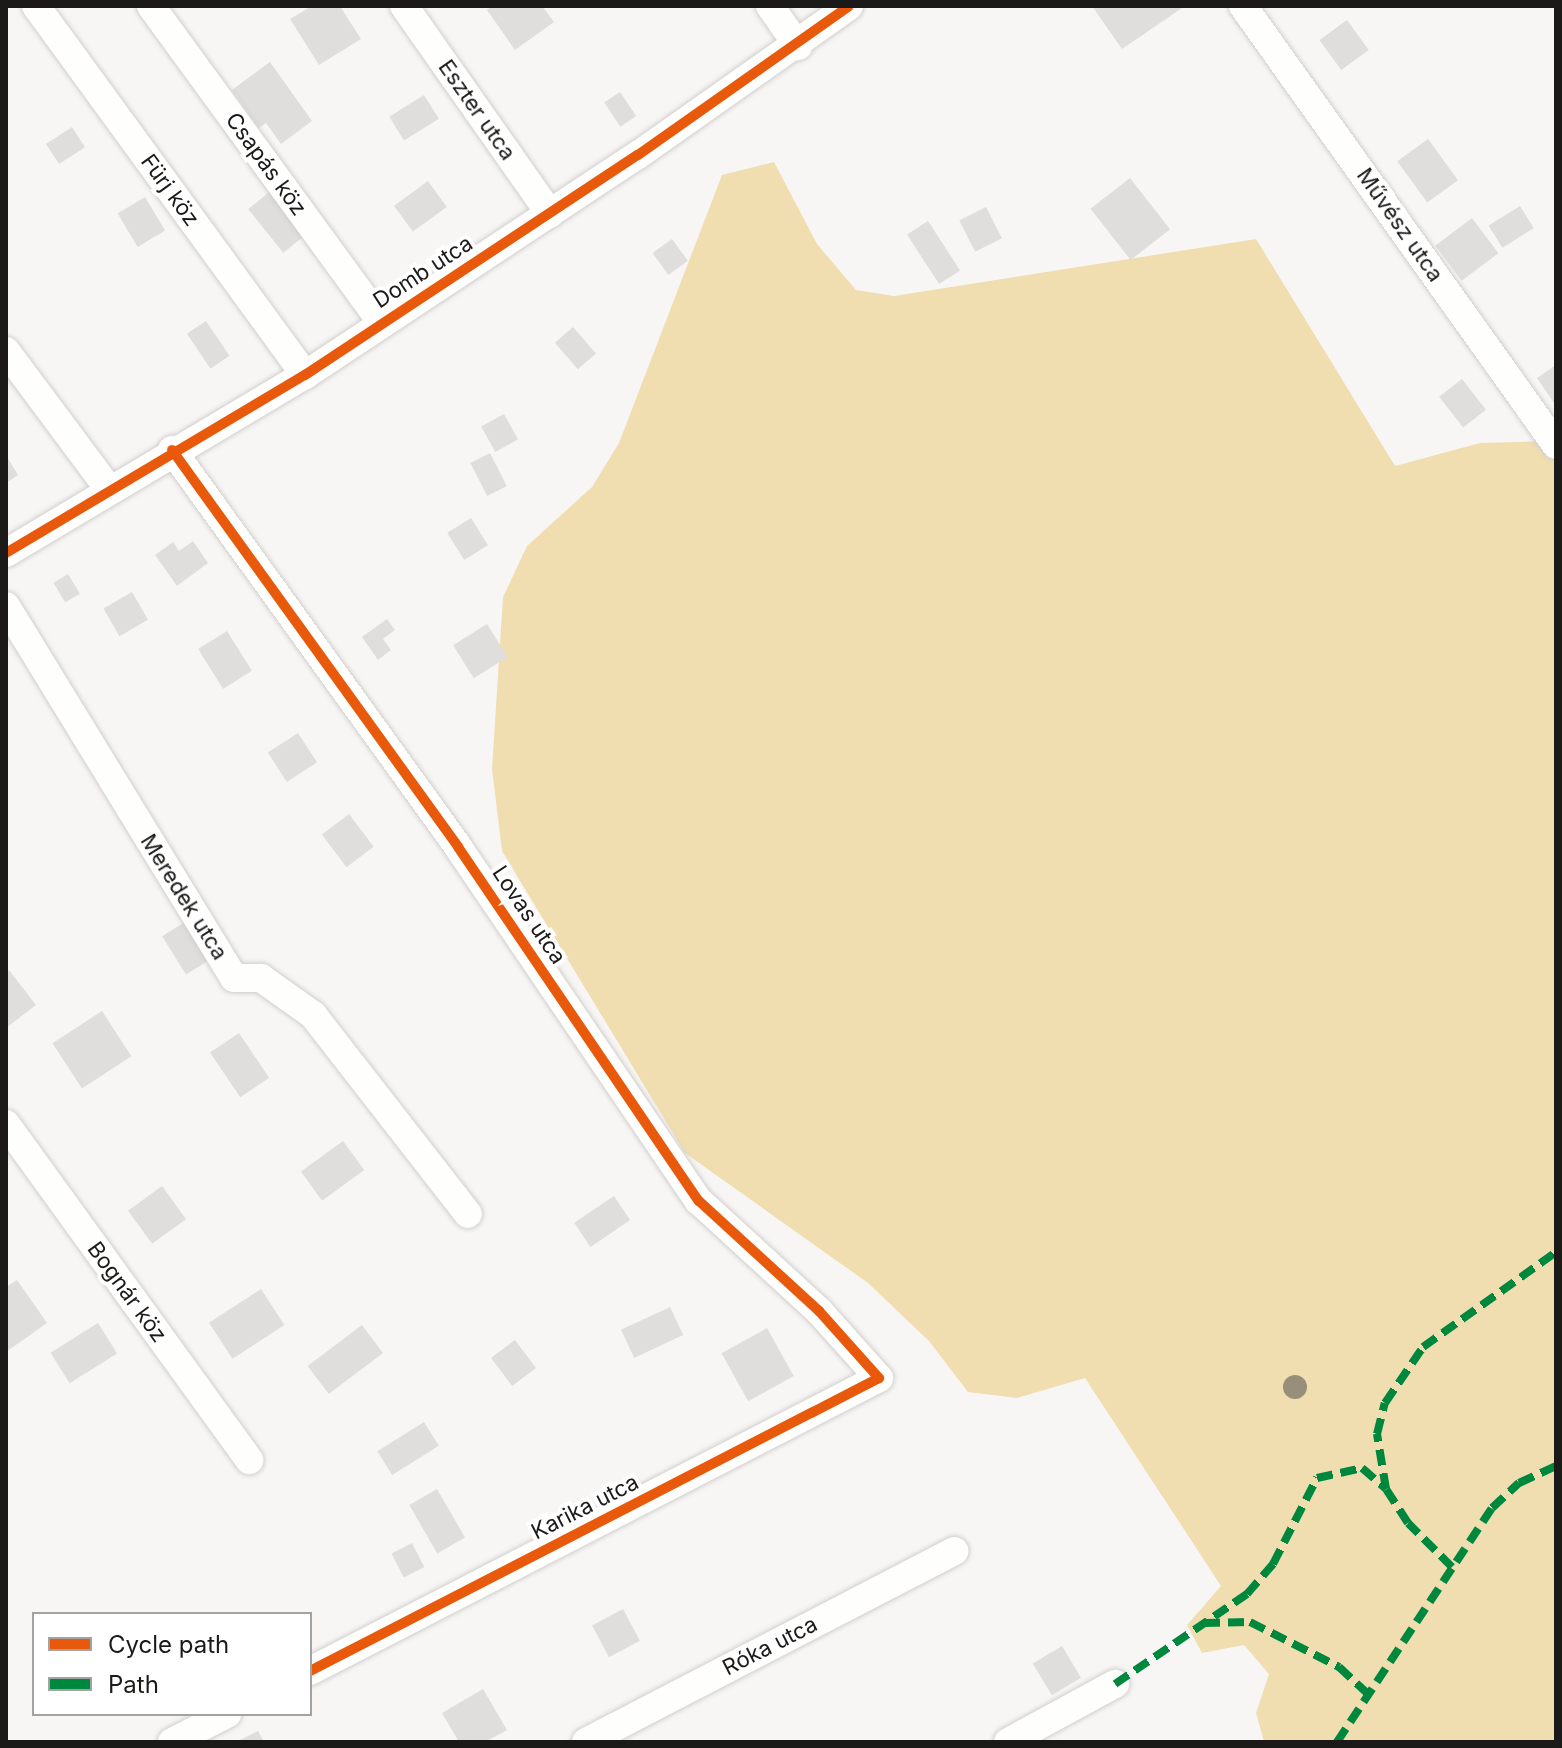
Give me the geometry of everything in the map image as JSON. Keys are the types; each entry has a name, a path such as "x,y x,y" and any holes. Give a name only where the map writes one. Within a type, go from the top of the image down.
{"street":[{"name":"Fürj köz","path":"36,6 305,375"},
{"name":"Csapás köz","path":"151,6 382,323"},
{"name":"Eszter utca","path":"404,6 550,214"},
{"path":"770,6 798,46"},
{"name":"Domb utca","path":"6,553 172,450 305,375 798,46 849,6"},
{"name":"Művész utca","path":"1243,6 1556,445"},
{"path":"6,351 109,489"},
{"name":"Lovas utca","path":"172,450 458,847 699,1201 819,1311 879,1378"},
{"name":"Meredek utca","path":"6,606 234,978 261,978 313,1015 468,1214"},
{"name":"Bognár köz","path":"6,1124 249,1460"},
{"name":"Karika utca","path":"312,1670 879,1378"},
{"name":"Róka utca","path":"586,1742 954,1551"},
{"path":"1008,1742 1115,1684"},
{"path":"172,1742 223,1716"}],"shaded area":[{"path":"774,162 817,244 856,290 894,296 1256,239 1395,466 1480,443 1556,441 1556,1742 1264,1742 1256,1713 1269,1674 1244,1645 1202,1653 1187,1625 1221,1586 1085,1378 1017,1398 968,1392 929,1341 868,1283 685,1153 502,851 492,769 503,597 527,546 592,487 619,443 722,175"}],"building":[{"path":"312,6 340,6 361,39 319,65 290,19"},
{"path":"492,6 542,6 554,22 515,50 487,10"},
{"path":"1092,6 1185,6 1122,49"},
{"path":"1347,20 1369,50 1341,70 1319,40"},
{"path":"270,62 312,121 281,144 266,123 259,128 232,90"},
{"path":"620,92 636,116 620,127 604,103"},
{"path":"424,95 439,119 404,140 389,117"},
{"path":"72,127 85,147 59,164 46,144"},
{"path":"1428,139 1458,180 1427,203 1397,161"},
{"path":"1130,178 1170,229 1131,260 1091,209"},
{"path":"428,181 447,207 413,232 394,206"},
{"path":"273,189 308,233 283,253 248,209"},
{"path":"145,197 165,230 138,247 118,213"},
{"path":"1520,206 1534,228 1502,248 1489,226"},
{"path":"986,207 1002,238 975,252 959,221"},
{"path":"1472,218 1498,253 1462,281 1435,246"},
{"path":"928,221 960,270 939,284 907,235"},
{"path":"672,239 688,261 668,275 653,253"},
{"path":"206,321 229,356 210,369 187,334"},
{"path":"573,327 596,353 578,369 555,343"},
{"path":"1556,365 1556,406 1537,378"},
{"path":"1462,379 1486,410 1463,428 1439,397"},
{"path":"504,414 518,439 495,452 481,427"},
{"path":"490,453 507,486 487,496 470,463"},
{"path":"6,455 18,475 6,483"},
{"path":"471,518 488,545 464,560 447,533"},
{"path":"193,541 208,563 177,586 155,555 173,542 179,551"},
{"path":"68,574 80,594 65,602 53,583"},
{"path":"132,592 148,620 119,636 103,608"},
{"path":"387,619 395,630 383,639 391,650 378,660 362,637"},
{"path":"487,624 508,657 474,678 453,645"},
{"path":"227,631 252,671 223,689 198,649"},
{"path":"298,733 317,762 287,782 268,753"},
{"path":"349,814 374,847 347,867 322,834"},
{"path":"185,922 209,960 186,974 162,936"},
{"path":"9,970 36,1005 6,1028 6,973"},
{"path":"102,1011 131,1056 82,1088 53,1043"},
{"path":"239,1033 269,1078 240,1097 210,1053"},
{"path":"343,1141 364,1170 322,1201 301,1172"},
{"path":"162,1186 186,1219 152,1244 128,1211"},
{"path":"614,1196 630,1220 590,1247 574,1223"},
{"path":"17,1280 47,1323 6,1352 6,1287"},
{"path":"261,1289 284,1325 232,1359 209,1323"},
{"path":"670,1307 683,1335 634,1358 621,1330"},
{"path":"98,1323 117,1354 70,1383 51,1353"},
{"path":"362,1325 383,1353 329,1394 308,1366"},
{"path":"767,1328 794,1376 748,1401 722,1353"},
{"path":"515,1340 536,1368 512,1386 491,1358"},
{"path":"424,1422 439,1446 392,1475 377,1451"},
{"path":"437,1489 465,1537 437,1553 409,1505"},
{"path":"412,1543 424,1567 404,1577 392,1553"},
{"path":"623,1609 640,1641 609,1657 592,1625"},
{"path":"1062,1646 1081,1678 1052,1695 1033,1664"},
{"path":"483,1689 507,1730 485,1742 459,1742 442,1713"},
{"path":"258,1731 264,1742 236,1742"}],"marked path":[{"path":"1452,1567 1408,1523 1386,1489 1377,1434 1385,1403 1423,1347 1556,1252"},
{"path":"1337,1742 1492,1508 1519,1483 1556,1466"},
{"path":"1115,1684 1247,1594 1273,1564 1317,1478 1362,1468 1386,1489"},
{"path":"1204,1623 1250,1622 1339,1667 1367,1693"}],"cycle path":[{"path":"6,553 305,375 638,155 849,6"},
{"path":"172,450 458,847 699,1201 819,1311 879,1378 312,1670"}]}
